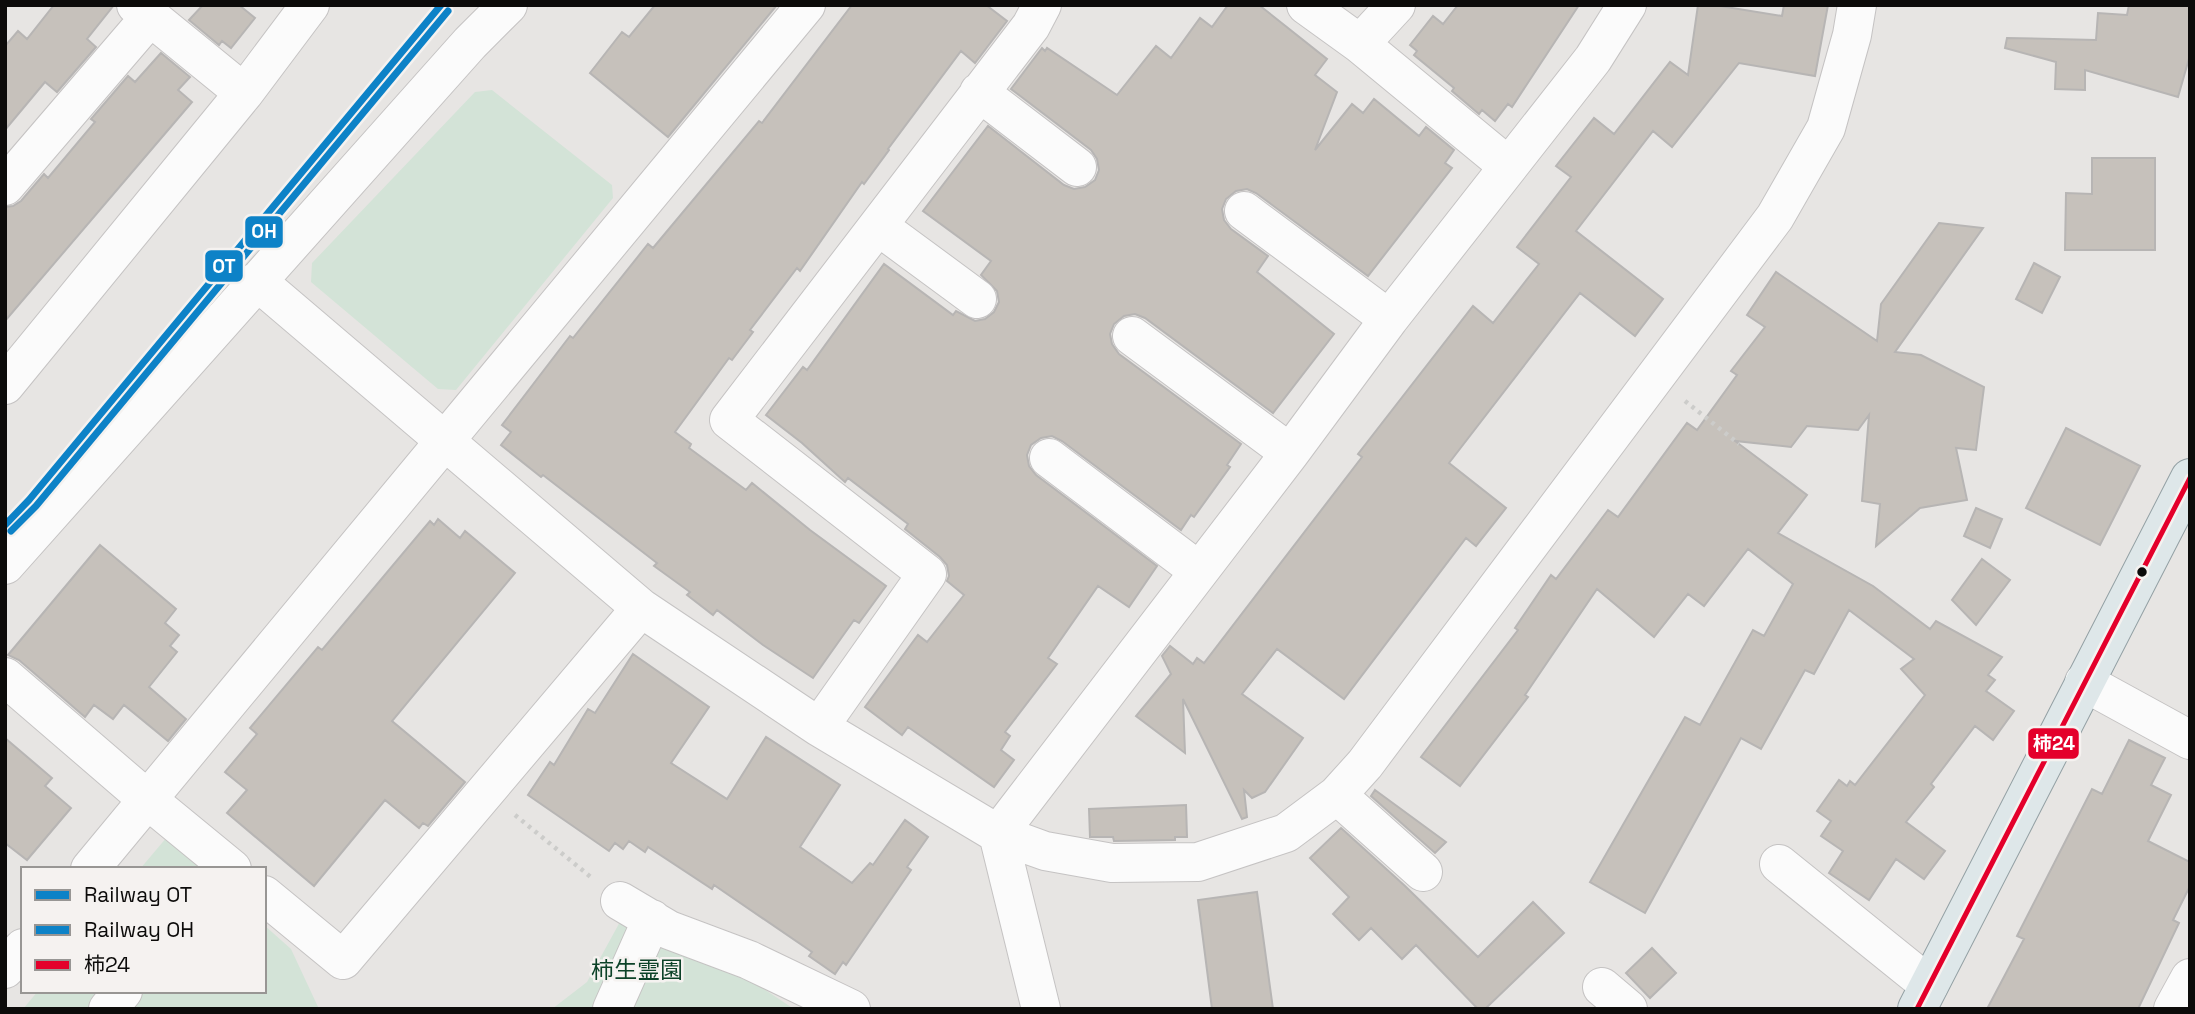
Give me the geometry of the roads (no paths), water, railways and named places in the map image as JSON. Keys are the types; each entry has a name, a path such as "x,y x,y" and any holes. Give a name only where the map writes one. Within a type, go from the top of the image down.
{"main road":[{"path":"1923,997 2190,478"}],"street":[{"path":"9,373 244,93 310,5"},
{"path":"5,565 470,43 508,5"},
{"path":"92,867 806,5"},
{"path":"819,727 927,575 729,421 1031,26 1042,5"},
{"path":"1306,5 1360,44 1508,166"},
{"path":"1360,44 1396,5"},
{"path":"998,834 1290,453 1389,318 1593,60 1627,5"},
{"path":"257,281 641,608 819,727 998,834 1045,850 1112,863 1198,862 1286,833 1337,795 1365,764 1776,217 1826,128 1852,35 1857,5"},
{"path":"5,186 143,11 244,93"},
{"path":"979,92 1077,167"},
{"path":"1244,211 1389,318"},
{"path":"878,226 977,299"},
{"path":"1132,336 1290,453"},
{"path":"1049,458 1199,571"},
{"path":"266,897 343,960 641,608"},
{"path":"5,677 228,867"},
{"path":"2084,682 2190,740"},
{"path":"1337,795 1423,872"},
{"path":"998,834 1041,1009"},
{"path":"1780,864 1923,997"},
{"path":"612,1009 636,910 669,930 749,960 851,1009"},
{"path":"5,969 21,950"},
{"path":"108,1009 121,993"}],"rail line":[{"name":"OT","path":"5,525 29,500 441,5"},
{"name":"OH","path":"11,531 36,506 448,11"}],"park label":[{"name":"柿生霊園","path":"637,970"}]}
